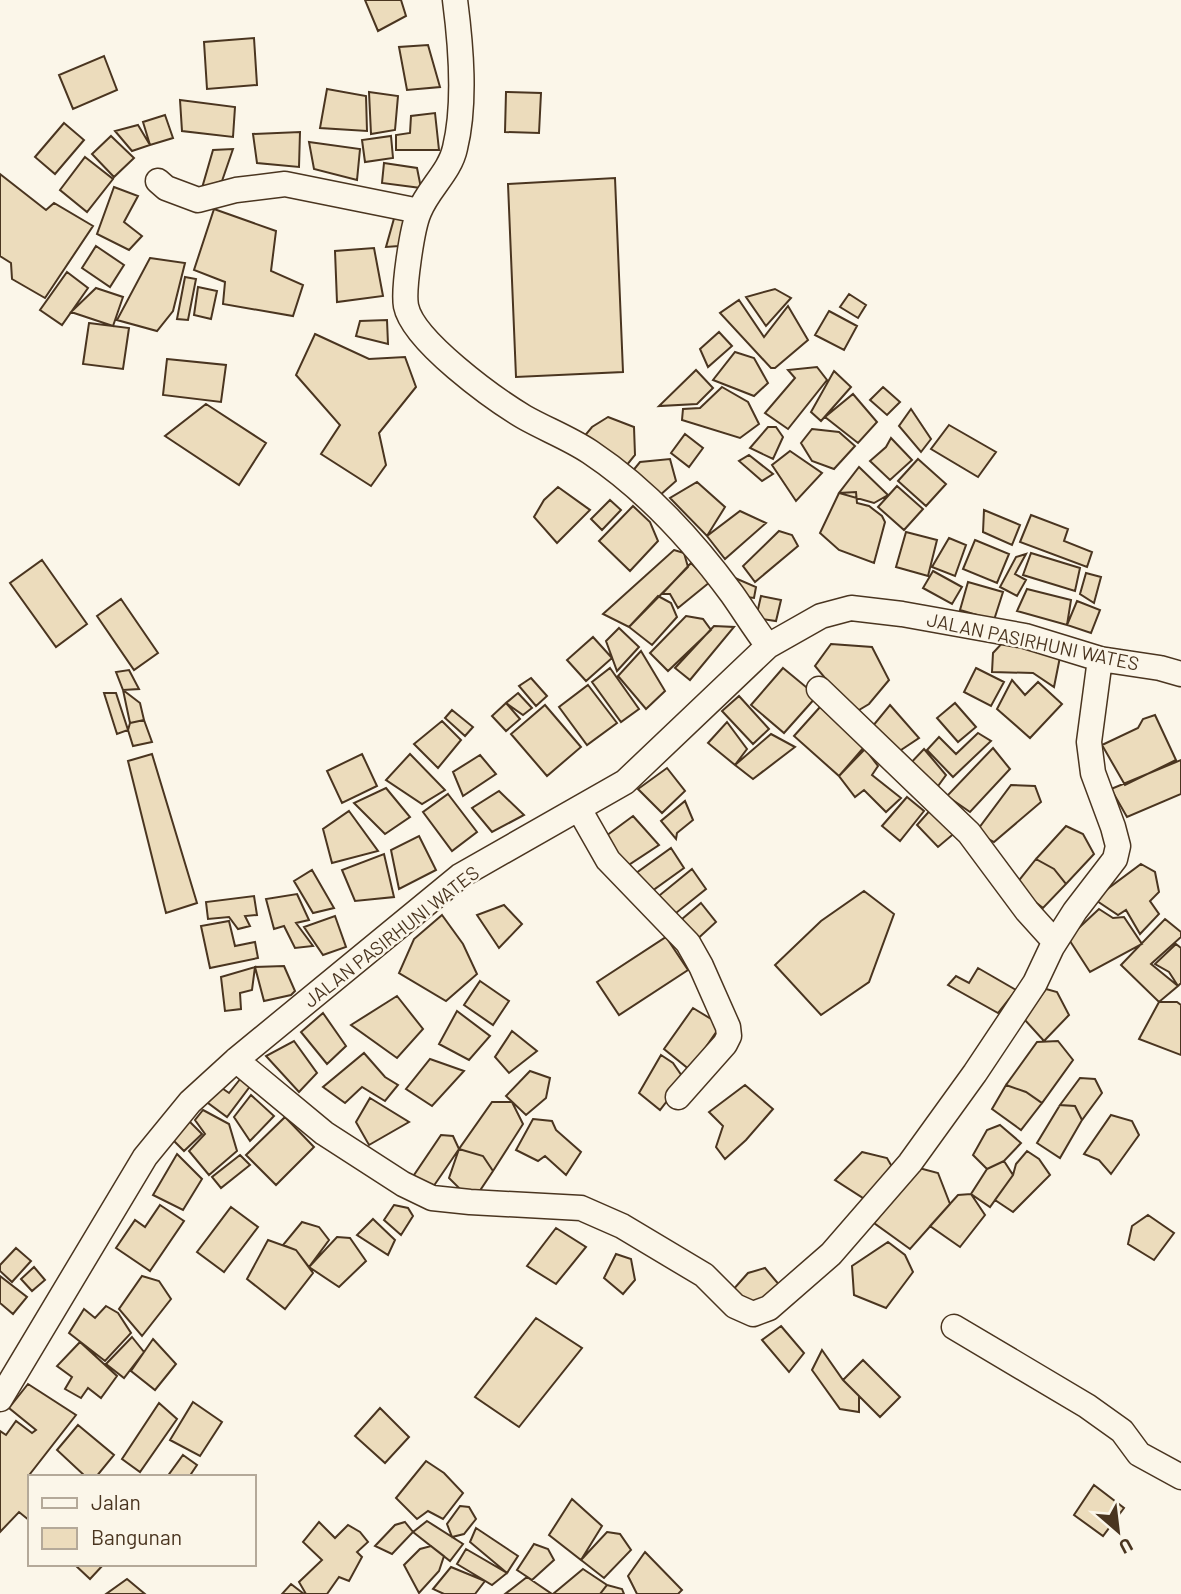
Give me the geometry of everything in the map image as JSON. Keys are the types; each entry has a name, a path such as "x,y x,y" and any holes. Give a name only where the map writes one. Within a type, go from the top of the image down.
{"street":[{"path":"455,0 462,107 455,150 442,178 419,211 413,235 406,306 415,325 446,360 522,416 589,451 642,494 732,593 768,646"},
{"path":"158,181 166,188 198,200 236,190 285,184 419,211"},
{"name":"JALAN PASIRHUNI WATES","path":"0,1399 145,1157 190,1102 236,1060 460,876 625,782 768,646 821,616 851,608 902,614 1025,636 1100,659 1181,674"},
{"path":"236,1060 324,1133 403,1184 432,1198 581,1208 622,1226 704,1275 735,1306 753,1314 769,1308 831,1254 910,1163 1035,983 1055,942 1075,911 1115,859 1118,846 1114,827 1093,774 1089,742 1100,659"},
{"path":"819,689 969,833 1027,911 1055,942"},
{"path":"579,809 608,860 688,943 728,1027 727,1041 678,1097"},
{"path":"954,1327 1087,1406 1122,1431 1139,1454 1181,1477"}],"building":[{"path":"365,0 401,0 406,16 378,31"},
{"path":"254,38 257,85 207,89 204,42"},
{"path":"428,45 440,87 407,90 399,47"},
{"path":"104,56 117,90 73,109 59,75"},
{"path":"327,89 366,96 367,131 320,128"},
{"path":"369,92 398,96 395,130 371,134"},
{"path":"506,92 541,93 539,133 505,132"},
{"path":"180,100 235,107 233,137 182,131"},
{"path":"435,113 439,150 396,150 396,135 410,133 411,116"},
{"path":"165,115 173,138 150,145 143,122"},
{"path":"64,123 84,140 55,174 35,157"},
{"path":"138,125 150,145 132,151 115,131"},
{"path":"300,132 299,167 257,163 253,134"},
{"path":"111,136 134,158 114,177 92,154"},
{"path":"391,136 393,158 365,162 362,140"},
{"path":"309,142 360,149 357,180 314,169"},
{"path":"233,149 222,181 202,188 213,150"},
{"path":"85,157 113,179 87,212 60,190"},
{"path":"384,163 417,168 421,188 382,183"},
{"path":"0,174 46,210 54,203 93,226 45,298 12,279 11,263 0,256"},
{"path":"615,178 623,372 516,377 508,184"},
{"path":"114,187 138,196 124,222 142,236 129,250 97,234"},
{"path":"214,209 276,231 271,271 303,285 293,316 223,304 225,282 194,270"},
{"path":"412,214 399,246 386,247 395,215"},
{"path":"96,246 124,265 110,287 82,268"},
{"path":"374,248 383,296 337,302 335,251"},
{"path":"150,258 185,263 173,311 157,331 117,320"},
{"path":"67,272 88,288 62,325 40,310"},
{"path":"185,277 196,279 188,320 177,319"},
{"path":"198,287 217,291 211,319 194,315"},
{"path":"96,288 123,297 113,326 71,312"},
{"path":"775,289 791,298 766,326 746,297"},
{"path":"849,294 866,305 858,318 840,307"},
{"path":"739,300 764,337 788,306 808,340 775,368 771,368 720,313"},
{"path":"829,311 857,326 844,350 815,335"},
{"path":"387,320 388,344 356,336 360,321"},
{"path":"89,323 129,328 123,369 83,364"},
{"path":"719,332 732,346 708,367 700,349"},
{"path":"315,334 369,359 405,357 416,387 379,433 386,465 371,486 321,454 340,425 296,375"},
{"path":"735,352 754,358 768,383 754,396 713,380"},
{"path":"167,359 226,365 221,402 163,395"},
{"path":"817,367 827,380 788,429 765,413 795,378 788,370"},
{"path":"696,370 713,388 697,404 659,406"},
{"path":"834,371 851,387 821,421 811,412"},
{"path":"722,387 748,402 759,424 740,438 682,420 683,409 700,408"},
{"path":"883,387 900,402 887,415 870,400"},
{"path":"853,394 877,422 858,443 825,417"},
{"path":"206,404 266,443 239,485 165,436"},
{"path":"911,409 931,439 921,452 899,426"},
{"path":"608,417 634,427 635,455 622,471 582,439 592,427"},
{"path":"949,425 996,452 978,477 931,449"},
{"path":"768,427 776,427 783,437 773,459 750,448"},
{"path":"812,429 839,432 855,446 834,469 812,461 801,443"},
{"path":"685,434 703,448 689,467 671,453"},
{"path":"891,438 912,460 890,480 870,461 886,447"},
{"path":"790,451 822,473 796,501 772,465"},
{"path":"749,455 773,474 762,481 739,461"},
{"path":"670,459 676,481 659,496 627,478 640,462"},
{"path":"918,459 946,484 926,506 898,481"},
{"path":"859,467 888,495 874,503 839,493"},
{"path":"697,482 725,507 707,536 670,498"},
{"path":"897,486 923,509 904,530 878,507"},
{"path":"558,487 590,510 557,543 534,517 544,500"},
{"path":"856,492 857,503 869,506 882,516 885,522 874,563 839,550 820,533 839,493"},
{"path":"610,500 621,510 602,530 591,519"},
{"path":"633,506 650,522 658,541 630,571 599,541"},
{"path":"984,510 1020,525 1012,545 983,532"},
{"path":"740,511 766,523 725,559 707,536"},
{"path":"1031,515 1068,529 1064,541 1092,552 1087,567 1020,542"},
{"path":"779,531 792,535 798,546 755,582 743,566"},
{"path":"906,532 937,540 928,576 896,567"},
{"path":"949,538 966,545 955,576 932,567"},
{"path":"975,540 1009,554 997,583 963,569"},
{"path":"674,550 684,553 688,567 629,627 603,614"},
{"path":"1031,553 1080,568 1075,591 1023,575"},
{"path":"1026,554 1015,574 1026,580 1017,596 1000,587 1016,557"},
{"path":"42,560 87,624 56,647 10,583"},
{"path":"691,563 710,582 678,608 670,594 662,594"},
{"path":"933,571 962,587 952,604 923,588"},
{"path":"1086,573 1101,577 1094,603 1080,594"},
{"path":"735,578 756,587 754,598 739,596"},
{"path":"968,582 1003,592 994,620 960,610"},
{"path":"1027,589 1071,600 1067,625 1017,611"},
{"path":"658,596 671,603 677,617 652,645 629,627"},
{"path":"761,596 781,600 776,621 756,618"},
{"path":"121,599 158,653 134,670 97,616"},
{"path":"1077,601 1100,610 1091,633 1067,625"},
{"path":"686,616 703,619 711,630 668,671 650,653"},
{"path":"714,626 734,627 690,680 675,668"},
{"path":"619,628 639,647 617,671 606,641"},
{"path":"593,637 612,658 586,681 567,660"},
{"path":"1005,640 1061,652 1054,687 1033,673 992,672 993,653"},
{"path":"831,644 872,647 889,680 869,704 854,713 815,666"},
{"path":"641,651 665,691 646,709 618,676"},
{"path":"610,668 639,709 621,722 592,682"},
{"path":"783,668 817,696 784,733 751,705"},
{"path":"976,668 1004,682 991,706 964,692"},
{"path":"129,670 139,689 123,690 116,672"},
{"path":"531,678 547,696 536,706 519,686"},
{"path":"1012,680 1025,695 1038,682 1062,704 1030,738 997,709"},
{"path":"588,685 617,723 587,745 559,707"},
{"path":"123,690 140,703 144,720 130,723"},
{"path":"104,693 116,693 128,730 117,734"},
{"path":"518,693 532,708 523,715 506,703"},
{"path":"739,696 769,729 753,744 722,711"},
{"path":"506,703 520,719 506,731 492,716"},
{"path":"955,703 976,727 958,742 937,718"},
{"path":"545,705 581,747 547,776 511,734"},
{"path":"890,705 919,738 895,754 872,727"},
{"path":"820,707 865,746 839,776 794,736"},
{"path":"452,710 473,727 465,736 445,718"},
{"path":"1155,715 1176,760 1125,785 1102,745 1138,728 1143,719"},
{"path":"144,720 152,742 133,746 128,730 130,723"},
{"path":"442,721 461,740 438,768 414,744"},
{"path":"727,722 747,749 735,765 708,743"},
{"path":"978,733 991,741 953,777 927,750 939,737 956,754"},
{"path":"771,734 795,747 753,779 735,765"},
{"path":"993,748 1010,769 970,812 947,796"},
{"path":"865,749 878,766 872,775 901,798 886,812 864,790 855,797 839,776"},
{"path":"924,749 946,775 933,793 907,767"},
{"path":"152,754 197,903 166,913 128,761"},
{"path":"362,754 377,786 342,803 327,771"},
{"path":"410,754 445,790 422,804 386,780"},
{"path":"480,755 496,774 463,796 453,772"},
{"path":"1181,760 1181,794 1127,817 1111,789"},
{"path":"667,768 685,791 662,813 638,789"},
{"path":"1011,785 1035,786 1041,802 994,842 976,832"},
{"path":"386,788 410,817 385,834 354,803"},
{"path":"499,791 524,815 492,832 472,808"},
{"path":"448,794 477,832 452,851 423,812"},
{"path":"907,797 924,811 900,841 882,826"},
{"path":"685,801 693,820 677,833 676,839 661,821"},
{"path":"933,807 957,831 938,847 917,825"},
{"path":"349,811 378,851 332,863 323,829"},
{"path":"633,816 659,845 624,868 606,836"},
{"path":"1066,826 1083,834 1094,854 1066,884 1054,869 1036,859"},
{"path":"419,836 436,870 399,889 391,850"},
{"path":"671,848 684,868 645,896 632,876"},
{"path":"384,854 394,897 355,901 342,870"},
{"path":"1036,859 1054,869 1066,884 1043,908 1013,888"},
{"path":"1141,864 1155,872 1159,892 1150,901 1159,914 1140,934 1126,910 1118,915 1094,899"},
{"path":"692,869 706,889 671,917 655,899"},
{"path":"312,870 334,908 313,913 294,881"},
{"path":"864,891 894,914 869,982 821,1015 775,965 821,921"},
{"path":"297,894 309,920 296,923 313,946 295,948 284,926 274,929 266,899"},
{"path":"254,896 257,915 245,916 250,926 238,929 229,917 208,919 206,902"},
{"path":"701,903 716,922 693,943 682,919"},
{"path":"504,905 522,924 499,948 477,915"},
{"path":"1099,909 1113,918 1124,917 1142,944 1090,972 1068,938"},
{"path":"442,915 463,944 477,974 446,1001 399,973 414,939"},
{"path":"335,916 346,947 323,955 304,927"},
{"path":"1165,919 1181,932 1181,937 1151,964 1178,986 1159,1002 1121,965"},
{"path":"229,921 235,946 255,942 258,958 210,968 201,926"},
{"path":"666,937 688,970 619,1015 597,982"},
{"path":"1176,944 1181,948 1181,983 1178,986 1169,972 1155,964"},
{"path":"284,966 295,991 291,995 264,1001 255,967"},
{"path":"255,967 252,990 240,993 241,1009 225,1011 221,977"},
{"path":"978,968 1016,990 998,1013 948,985 956,976 969,983"},
{"path":"480,981 509,1001 493,1025 464,1005"},
{"path":"1046,989 1057,992 1069,1015 1044,1041 1024,1019"},
{"path":"397,996 423,1029 397,1058 351,1025"},
{"path":"1159,1002 1177,1002 1181,1005 1181,1055 1139,1039"},
{"path":"693,1008 721,1025 690,1070 664,1049"},
{"path":"457,1011 490,1036 469,1060 439,1044"},
{"path":"323,1013 346,1046 327,1064 301,1032"},
{"path":"512,1031 537,1051 509,1073 495,1057"},
{"path":"294,1041 317,1073 299,1092 266,1056"},
{"path":"1058,1041 1073,1060 1042,1103 1026,1092 1006,1085 1037,1042"},
{"path":"364,1053 385,1077 398,1085 385,1101 362,1087 345,1103 323,1087"},
{"path":"661,1055 673,1063 684,1079 660,1110 639,1093"},
{"path":"430,1059 464,1071 432,1106 406,1089"},
{"path":"530,1071 550,1078 546,1098 526,1115 506,1096"},
{"path":"241,1078 251,1085 227,1117 204,1100 216,1084 229,1093"},
{"path":"1080,1078 1095,1079 1102,1093 1082,1120 1075,1106 1060,1105"},
{"path":"745,1085 773,1109 725,1159 716,1147 723,1126 709,1112"},
{"path":"1006,1085 1026,1092 1042,1103 1021,1130 992,1109"},
{"path":"251,1095 274,1116 250,1141 234,1117"},
{"path":"370,1098 409,1122 369,1145 356,1122"},
{"path":"492,1102 512,1102 523,1124 493,1171 483,1156 459,1149"},
{"path":"1060,1105 1075,1106 1082,1120 1060,1158 1037,1143"},
{"path":"203,1110 229,1124 237,1151 209,1175 189,1151 205,1134 195,1120"},
{"path":"1111,1115 1132,1121 1139,1135 1111,1174 1099,1160 1084,1154"},
{"path":"285,1117 314,1147 276,1185 246,1155"},
{"path":"533,1119 552,1121 556,1130 581,1152 566,1175 545,1156 538,1161 516,1150"},
{"path":"188,1120 202,1134 184,1151 170,1137"},
{"path":"1000,1125 1021,1143 1004,1161 987,1169 973,1155 987,1130"},
{"path":"441,1135 453,1136 459,1149 431,1190 412,1178"},
{"path":"459,1149 483,1156 493,1171 479,1192 465,1194 449,1178"},
{"path":"1027,1151 1039,1159 1050,1175 1013,1212 995,1200 1013,1175 1016,1164"},
{"path":"862,1152 887,1158 895,1172 874,1205 835,1180"},
{"path":"177,1154 202,1179 183,1210 153,1195"},
{"path":"240,1155 250,1165 221,1188 212,1177"},
{"path":"1004,1161 1013,1175 990,1207 971,1194 987,1169"},
{"path":"919,1168 938,1173 950,1204 910,1249 874,1223"},
{"path":"971,1194 985,1215 960,1247 930,1226 958,1195"},
{"path":"160,1205 184,1221 150,1271 116,1248 135,1220 145,1227"},
{"path":"394,1205 408,1208 413,1216 401,1235 384,1220"},
{"path":"231,1207 258,1227 224,1272 197,1252"},
{"path":"1148,1215 1174,1233 1154,1260 1128,1244 1132,1226"},
{"path":"373,1219 395,1240 388,1255 357,1235"},
{"path":"302,1222 319,1227 329,1240 309,1267 296,1250 283,1245"},
{"path":"556,1228 586,1247 556,1284 527,1266"},
{"path":"337,1237 350,1238 366,1261 339,1287 309,1267"},
{"path":"268,1240 296,1250 313,1273 285,1309 247,1279"},
{"path":"888,1242 905,1255 913,1272 886,1308 854,1295 852,1266"},
{"path":"16,1248 31,1261 12,1282 0,1271 0,1265"},
{"path":"616,1254 631,1259 635,1280 623,1294 604,1278"},
{"path":"34,1267 45,1280 32,1291 21,1279"},
{"path":"765,1268 781,1287 760,1311 731,1292 748,1273"},
{"path":"0,1276 27,1297 13,1314 0,1303"},
{"path":"142,1276 159,1281 171,1299 142,1336 119,1309"},
{"path":"106,1306 118,1313 131,1333 105,1361 69,1333 84,1309 95,1318"},
{"path":"536,1318 582,1348 519,1427 475,1397"},
{"path":"781,1326 804,1353 789,1372 762,1340"},
{"path":"132,1337 144,1352 124,1378 106,1364"},
{"path":"153,1339 176,1364 155,1390 131,1371"},
{"path":"80,1342 117,1376 101,1398 88,1388 81,1398 65,1389 72,1377 57,1366"},
{"path":"822,1350 843,1380 859,1396 859,1412 840,1409 812,1370"},
{"path":"863,1360 900,1397 880,1417 843,1380"},
{"path":"28,1384 76,1415 28,1475 28,1519 19,1512 0,1532 0,1431 6,1435 16,1421 32,1433 36,1430 9,1408"},
{"path":"193,1402 222,1422 200,1456 170,1440"},
{"path":"159,1403 177,1419 140,1472 122,1459"},
{"path":"380,1408 409,1437 385,1463 355,1436"},
{"path":"78,1425 114,1455 98,1475 84,1475 57,1450"},
{"path":"183,1455 197,1465 190,1475 168,1475"},
{"path":"426,1461 444,1473 463,1493 443,1519 428,1511 417,1519 396,1498"},
{"path":"1094,1485 1124,1508 1103,1536 1074,1515"},
{"path":"572,1499 602,1526 581,1560 549,1535"},
{"path":"460,1506 469,1507 476,1519 464,1534 452,1537 447,1524"},
{"path":"427,1521 463,1544 450,1561 413,1532"},
{"path":"319,1522 335,1538 348,1525 360,1532 368,1542 357,1552 362,1557 349,1581 339,1577 327,1594 306,1594 299,1582 322,1560 303,1542"},
{"path":"405,1522 413,1532 392,1554 375,1546 395,1525"},
{"path":"476,1528 518,1556 507,1573 470,1542"},
{"path":"607,1532 620,1534 631,1550 604,1578 581,1560"},
{"path":"534,1544 548,1549 554,1560 532,1580 517,1570"},
{"path":"431,1546 444,1556 439,1571 419,1593 404,1565 420,1549"},
{"path":"466,1549 507,1573 492,1585 457,1564"},
{"path":"645,1552 682,1590 678,1594 637,1594 628,1576"},
{"path":"76,1566 102,1566 90,1579"},
{"path":"451,1567 485,1581 475,1594 444,1594 433,1589"},
{"path":"583,1569 607,1585 600,1594 553,1594"},
{"path":"527,1577 552,1594 505,1594"},
{"path":"127,1579 145,1594 106,1594"},
{"path":"291,1584 304,1594 282,1594"},
{"path":"607,1585 622,1589 624,1594 600,1594"}]}
